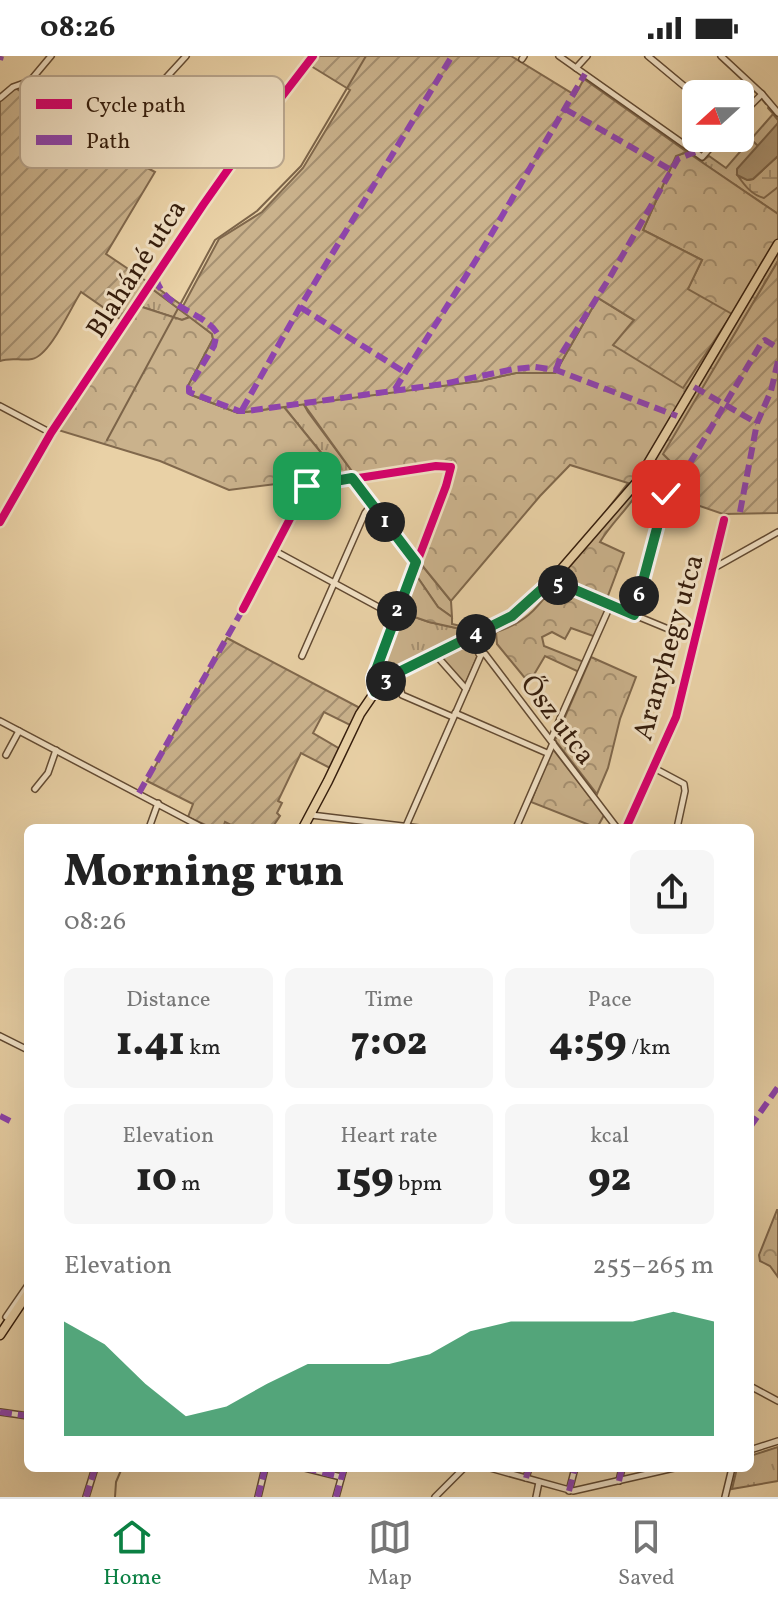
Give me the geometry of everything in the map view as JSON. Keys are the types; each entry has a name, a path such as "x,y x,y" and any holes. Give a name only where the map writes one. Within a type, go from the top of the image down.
{"main road":[{"path":"305,824 360,714 375,692 392,677 512,616 552,580 637,482 778,244"},
{"path":"0,1335 24,1299"}],"street":[{"path":"34,76 51,56"},
{"path":"168,76 186,56"},
{"name":"Blaháné utca","path":"284,94 313,56"},
{"path":"559,56 682,143"},
{"path":"576,68 587,56"},
{"path":"648,56 682,84"},
{"path":"721,56 778,113"},
{"path":"0,98 20,85"},
{"path":"754,102 762,94"},
{"name":"Blaháné utca","path":"0,522 52,431 229,168"},
{"path":"0,406 52,431"},
{"path":"243,609 307,486 436,466 451,467 373,678 375,692"},
{"path":"352,478 416,562"},
{"path":"634,615 666,494"},
{"path":"302,656 365,513 372,504"},
{"name":"Aranyhegy utca","path":"628,824 676,717 724,520"},
{"path":"714,569 778,532"},
{"path":"275,551 395,616"},
{"path":"552,580 695,640"},
{"path":"518,824 610,606"},
{"name":"Ősz utca","path":"471,637 481,655 485,654 614,824"},
{"path":"435,654 466,689"},
{"path":"407,824 481,655"},
{"path":"392,677 399,683 402,695 547,753"},
{"path":"0,721 195,824"},
{"path":"6,755 19,731"},
{"path":"35,789 48,773 56,750"},
{"path":"654,768 684,784 678,824"},
{"path":"94,781 99,772"},
{"path":"150,824 158,803"},
{"path":"311,815 389,824"},
{"path":"186,824 187,820"},
{"path":"0,1036 24,1048"},
{"path":"6,1317 24,1291"},
{"path":"754,1388 778,1401"},
{"path":"0,1412 24,1415"},
{"path":"754,1449 778,1441"},
{"path":"86,1497 94,1472"},
{"path":"258,1497 264,1472"},
{"path":"321,1472 341,1477"},
{"path":"336,1497 343,1472"},
{"path":"435,1497 460,1472"},
{"path":"504,1472 569,1491 657,1472"},
{"path":"526,1478 528,1472"},
{"path":"569,1491 574,1472"},
{"path":"619,1481 621,1472"},
{"path":"725,1497 731,1472"},
{"path":"536,1497 539,1482"}],"green space":[{"path":"318,56 511,56 575,95 584,79 682,148 682,152 687,152 676,156 643,230 702,260 688,289 732,314 683,388 613,345 634,320 598,298 555,373 516,373 480,381 238,413 189,394 188,386 213,339 212,334 151,288 153,285 183,306 219,239 262,212 303,168 350,90 311,66"},
{"path":"14,87 20,91 20,168 147,168 155,172 106,254 149,283 123,321 81,292 53,340 39,356 0,361 0,101"},
{"path":"773,114 778,120 778,214 701,162 709,156 726,168 740,152 754,152 754,136"},
{"path":"687,152 778,214 778,261 664,454 684,474 678,483 642,486 600,542 624,553 606,601 608,610 596,637 571,628 565,639 552,632 542,637 544,646 584,662 579,672 545,656 529,683 497,644 496,632 518,623 540,603 596,535 600,528 596,524 628,483 570,465 451,601 421,564 451,461 354,474 303,403 480,381 516,373 555,373 598,298 635,321 613,346 688,288 702,260 643,230 676,156"},
{"path":"778,156 778,187 764,198 760,197 746,187 738,176 753,179"},
{"path":"778,261 778,513 723,514 642,486 656,472 679,483 683,474 663,454"},
{"path":"151,288 190,317 182,320 139,306"},
{"path":"139,306 182,320 190,317 212,334 213,339 188,386 191,395 238,413 284,407 340,476 229,490 160,461 58,430"},
{"path":"303,403 354,474 340,476 284,407"},
{"path":"421,564 451,601 452,617 438,607 416,575"},
{"path":"416,575 438,607 452,617 452,624 478,630 376,686 376,678 470,631 403,613"},
{"path":"403,613 470,631 376,678 398,618"},
{"path":"227,638 360,708 352,726 324,712 313,733 340,749 332,769 301,753 278,801 282,803 275,824 203,824 188,817 193,804 147,781"},
{"path":"470,641 478,655 465,685 439,655"},
{"path":"591,657 636,677 597,794 555,740"},
{"path":"552,748 604,815 599,824 587,824 531,802"},
{"path":"777,1210 778,1277 770,1266 760,1261 759,1255"},
{"path":"778,1447 778,1481 732,1489 736,1472 754,1472 754,1455"}],"shaded area":[{"path":"778,123 778,156 753,179 747,180 737,175 737,169"}],"waterway":[{"path":"107,440 215,240 257,211 301,166 366,56"},
{"path":"761,98 766,104"},
{"path":"768,108 778,119"},
{"path":"754,142 757,145"},
{"path":"115,1497 120,1472"}],"marked path":[{"path":"0,60 1,56"},
{"path":"242,410 300,307 452,56"},
{"path":"395,389 481,252 585,74"},
{"path":"565,109 671,170"},
{"path":"556,370 562,353 678,159 695,152"},
{"path":"156,278 167,297 203,319 217,333 214,346 189,392 239,411 443,384 535,367 556,370 677,416"},
{"path":"300,307 406,373"},
{"path":"671,495 762,342 765,340 778,348"},
{"path":"740,512 757,423 771,391 778,361"},
{"path":"694,387 757,423"},
{"path":"139,793 243,609"},
{"path":"754,1121 778,1087"},
{"path":"0,1116 10,1121"},
{"path":"0,1412 24,1415"},
{"path":"86,1497 94,1472"},
{"path":"258,1497 264,1472"},
{"path":"321,1472 341,1477"},
{"path":"336,1497 343,1472"},
{"path":"526,1478 528,1472"},
{"path":"569,1491 574,1472"},
{"path":"619,1481 621,1472"}],"cycle path":[{"path":"284,94 313,56"},
{"path":"0,522 51,433 229,168"},
{"path":"243,609 307,486 436,466 451,467 373,678 375,692"},
{"path":"628,824 676,717 724,520"}],"route":[{"path":"307,486 352,478 416,562 373,678 375,692 399,672 512,616 552,580 634,615 666,494"}]}
